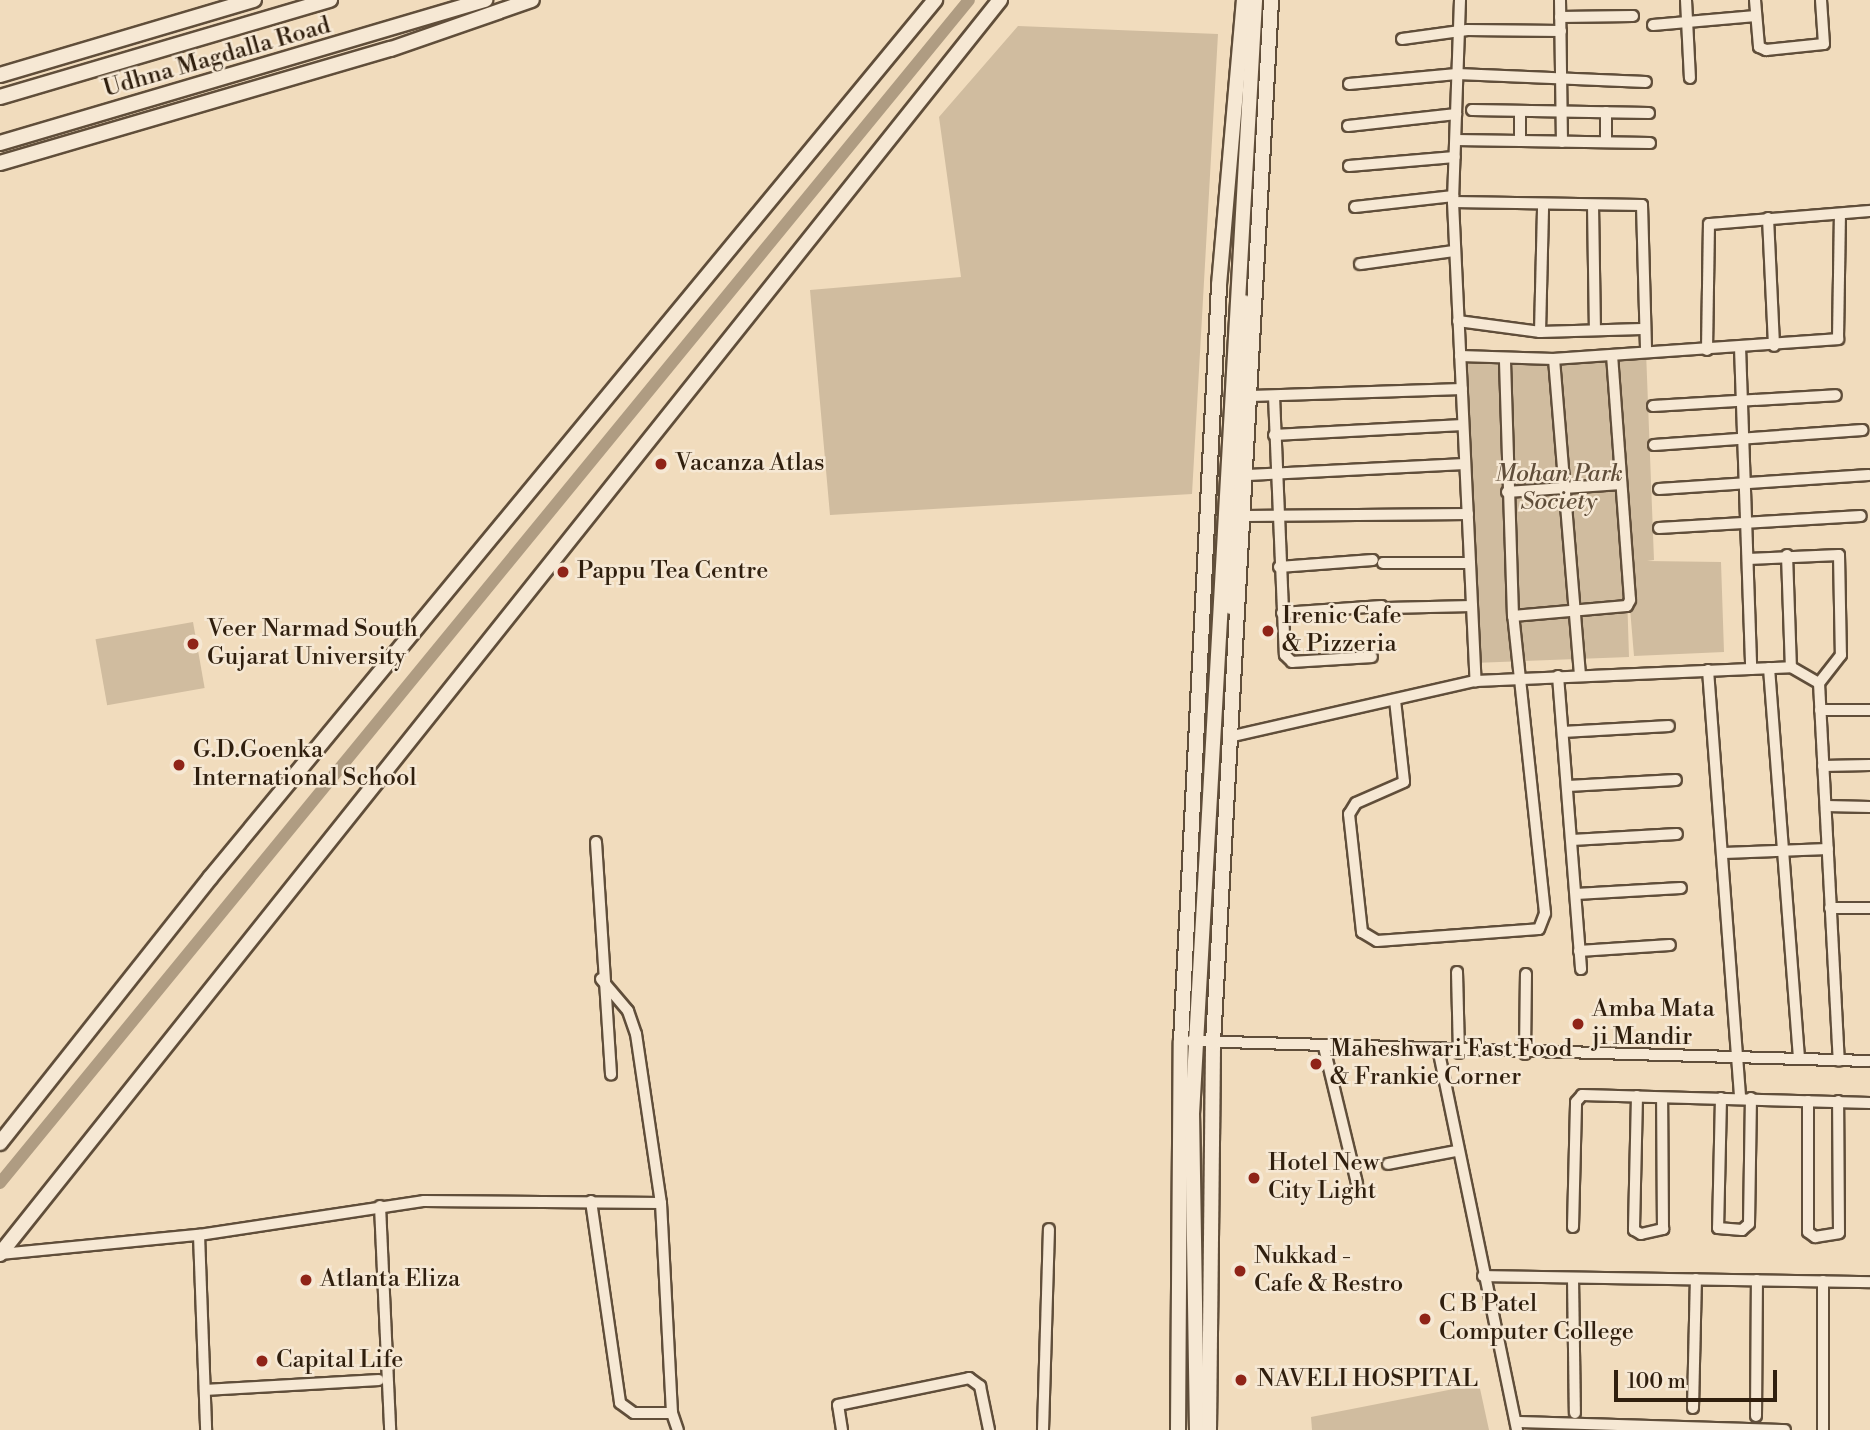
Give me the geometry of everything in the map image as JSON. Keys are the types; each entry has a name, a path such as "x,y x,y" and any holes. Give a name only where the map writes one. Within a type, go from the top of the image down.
{"main road":[{"path":"0,75 254,0"},
{"name":"Udhna Magdalla Road","path":"0,97 297,6 330,0"},
{"name":"Udhna Magdalla Road","path":"0,143 372,38 485,0"},
{"path":"0,163 391,49 532,0"},
{"path":"0,1143 210,878 900,47 935,0"},
{"path":"0,1254 1000,0"},
{"path":"1178,1430 1181,1041 1219,285 1244,0"},
{"path":"1197,1430 1194,1256 1255,0"},
{"path":"1248,174 1269,0"},
{"path":"1209,1430 1206,1042 1233,736 1246,516 1269,0"}],"street":[{"path":"1460,0 1453,200 1454,251 1476,681"},
{"path":"1560,0 1562,142"},
{"path":"1686,0 1690,78"},
{"path":"1755,0 1761,50 1824,44 1821,0"},
{"path":"1560,17 1633,16"},
{"path":"1653,25 1756,16"},
{"path":"1402,40 1458,33 1561,31"},
{"path":"1349,84 1457,75 1646,82"},
{"path":"1472,110 1649,113"},
{"path":"1520,111 1520,141"},
{"path":"1606,112 1606,142"},
{"path":"1348,126 1456,114"},
{"path":"1456,140 1650,143"},
{"path":"1349,166 1455,157"},
{"path":"1355,207 1453,200 1543,207 1643,207 1642,328 1646,351"},
{"path":"1593,205 1595,330"},
{"path":"1540,332 1543,207"},
{"path":"1707,350 1706,229 1714,221 1870,211"},
{"path":"1460,356 1554,359 1646,351 1774,346 1838,339 1840,214"},
{"path":"1768,218 1774,346"},
{"path":"1360,264 1454,251"},
{"path":"1458,321 1540,332 1642,328"},
{"path":"1740,347 1751,669"},
{"path":"1513,616 1628,606 1630,600 1612,356"},
{"path":"1395,701 1404,782 1356,803 1349,814 1362,932 1377,941 1534,931 1545,913 1517,680 1507,492 1505,359"},
{"path":"1554,359 1580,675"},
{"path":"1251,397 1462,389"},
{"path":"1653,406 1836,395"},
{"path":"1274,396 1275,515 1285,654 1292,662 1371,657"},
{"path":"1274,435 1463,425"},
{"path":"1654,445 1862,430"},
{"path":"1248,475 1465,464"},
{"path":"1659,489 1869,475"},
{"path":"1507,492 1621,484"},
{"path":"1246,516 1468,514"},
{"path":"1659,528 1861,516"},
{"path":"1748,559 1830,551 1841,560 1841,656 1819,683 1839,1060"},
{"path":"1787,555 1791,667"},
{"path":"1279,567 1378,562 1470,563"},
{"path":"1282,614 1385,607 1472,606"},
{"path":"1233,736 1476,681 1791,667 1819,683"},
{"path":"1769,668 1799,1059"},
{"path":"1708,670 1745,1098 1749,1224 1742,1230 1718,1228 1721,1098"},
{"path":"1558,676 1581,970"},
{"path":"1821,710 1870,710"},
{"path":"1563,732 1669,726"},
{"path":"1823,766 1870,765"},
{"path":"1568,786 1676,780"},
{"path":"1826,806 1870,807"},
{"path":"1572,840 1677,834"},
{"path":"596,842 601,979 611,1075"},
{"path":"1724,853 1828,849"},
{"path":"1576,894 1681,888"},
{"path":"1830,908 1870,908"},
{"path":"1579,951 1670,945"},
{"path":"1457,972 1459,1053"},
{"path":"1525,1054 1526,974"},
{"path":"601,979 634,1025 661,1203 672,1413 678,1430"},
{"path":"1181,1041 1438,1053 1870,1061"},
{"path":"1324,1047 1357,1183"},
{"path":"1438,1053 1456,1152 1517,1426 1778,1428"},
{"path":"1637,1096 1634,1230 1641,1234 1663,1229 1662,1098"},
{"path":"1573,1227 1577,1097 1745,1098 1870,1103"},
{"path":"1808,1101 1808,1231 1815,1237 1839,1233 1838,1101"},
{"path":"1388,1164 1456,1152"},
{"path":"0,1254 199,1235 380,1206 591,1201 661,1203"},
{"path":"591,1201 620,1403 634,1413 672,1413"},
{"path":"380,1206 390,1430"},
{"path":"1043,1430 1049,1229"},
{"path":"199,1235 206,1430"},
{"path":"1483,1276 1870,1282"},
{"path":"1573,1278 1575,1413"},
{"path":"1693,1408 1696,1279"},
{"path":"1756,1416 1757,1280"},
{"path":"1823,1281 1823,1430"},
{"path":"842,1430 838,1405 968,1378 980,1386 989,1430"},
{"path":"205,1390 379,1380"}],"green space":[{"path":"1018,26 1218,34 1192,494 830,515 810,290 961,277 939,117"},
{"name":"Mohan Park Society","path":"1646,351 1654,560 1647,561 1721,562 1724,652 1634,656 1626,561 1629,657 1473,663 1460,359"},
{"path":"193,622 205,688 107,705 96,639"},
{"path":"1479,1384 1489,1430 1312,1430 1311,1417"}],"waterway":[{"path":"0,1183 969,0"}],"place":[{"name":"Vacanza Atlas","path":"661,464"},
{"name":"Pappu Tea Centre","path":"563,572"},
{"name":"Irenic Cafe & Pizzeria","path":"1268,631"},
{"name":"Veer Narmad South Gujarat University","path":"193,644"},
{"name":"G.D.Goenka International School","path":"179,765"},
{"name":"Amba Mata ji Mandir","path":"1578,1024"},
{"name":"Maheshwari Fast Food & Frankie Corner","path":"1316,1064"},
{"name":"Hotel New City Light","path":"1254,1178"},
{"name":"Nukkad - Cafe & Restro","path":"1240,1271"},
{"name":"Atlanta Eliza","path":"306,1280"},
{"name":"C B Patel Computer College","path":"1425,1319"},
{"name":"Capital Life","path":"262,1361"},
{"name":"NAVELI HOSPITAL","path":"1241,1380"}]}
